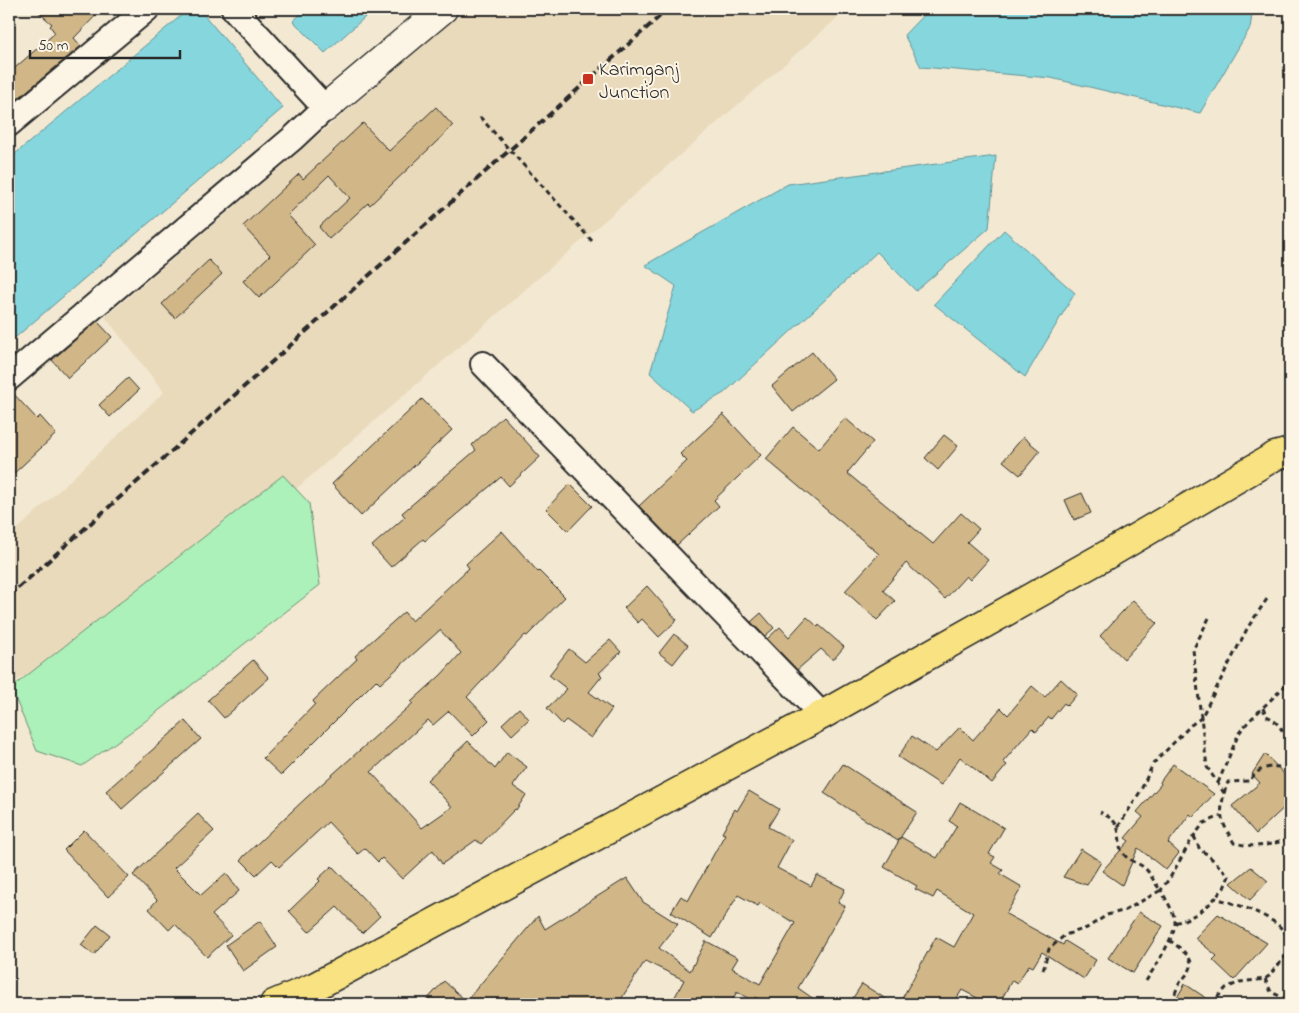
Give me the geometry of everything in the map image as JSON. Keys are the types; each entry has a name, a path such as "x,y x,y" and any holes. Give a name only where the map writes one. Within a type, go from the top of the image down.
{"highway":[{"path":"274,1004 314,987 822,715 1110,553 1275,456 1290,452"}],"street":[{"path":"9,124 147,9"},
{"path":"234,9 325,108"},
{"path":"9,378 294,138 325,108 443,9"},
{"path":"483,364 822,715"}],"path":[{"path":"480,117 593,242"},
{"path":"1146,981 1173,933 1175,923 1171,910 1160,890 1154,884 1151,874 1143,866 1123,854 1120,848 1118,826 1140,792 1153,764 1201,718 1248,627 1269,596"},
{"path":"1208,618 1193,650 1207,767 1224,793"},
{"path":"1218,783 1239,733 1290,681"},
{"path":"1262,708 1266,716 1272,718 1283,731 1290,743"},
{"path":"1290,762 1283,767 1266,768 1254,775 1249,781 1228,782 1224,793 1221,816 1234,843 1268,846 1290,838"},
{"path":"1100,812 1118,826"},
{"path":"1043,970 1049,949 1065,935 1087,928 1107,915 1126,910 1160,890 1204,823 1221,816"},
{"path":"1175,923 1205,909 1224,888 1229,876 1207,854 1200,850 1194,836"},
{"path":"1215,898 1245,908 1277,924 1290,938"},
{"path":"1169,940 1177,944 1191,959 1192,966 1177,986 1174,996"},
{"path":"1211,1004 1226,988 1240,982 1265,979 1290,953"},
{"path":"1265,979 1271,992 1284,998"},
{"path":"1283,1004 1284,998 1290,991"}],"shaded area":[{"path":"466,9 848,9 181,589 9,685 9,535 21,526 164,392 105,317"}],"green space":[{"path":"283,475 309,503 320,585 139,726 82,766 37,751 11,688"}],"water":[{"path":"189,9 199,9 283,108 9,343 9,159"},
{"path":"298,9 374,9 325,53 293,21 302,13"},
{"path":"929,9 1253,9 1250,28 1200,113 1051,78 921,67 904,35"},
{"path":"996,156 989,228 916,291 877,252 724,393 692,411 650,373 676,286 645,265 788,184"},
{"path":"1004,230 1075,293 1025,377 934,304"}],"building":[{"path":"35,9 102,9 74,38 81,46 9,106 9,73 55,33 50,26 52,24"},
{"path":"436,107 453,126 370,205 368,203 329,239 319,227 350,198 329,175 288,215 315,245 259,298 243,281 270,255 243,226 299,174 303,179 363,123 389,151"},
{"path":"209,260 222,274 175,318 162,304"},
{"path":"97,321 112,337 68,378 52,360"},
{"path":"812,352 834,379 793,412 772,386"},
{"path":"128,378 139,390 110,417 99,405"},
{"path":"9,391 37,419 40,416 56,434 9,478"},
{"path":"422,399 452,430 361,516 332,484"},
{"path":"723,414 761,455 714,500 719,506 677,545 639,506 687,461 680,454"},
{"path":"503,416 540,457 509,486 501,477 391,567 372,546 405,517 402,513 476,450 472,445"},
{"path":"845,418 873,442 847,473 933,544 961,513 979,529 967,542 988,560 970,580 966,576 945,599 906,563 883,590 895,601 877,620 845,591 879,554 766,459 793,427 819,449"},
{"path":"944,435 958,446 938,470 925,458"},
{"path":"1023,437 1040,451 1020,475 1003,461"},
{"path":"570,484 592,506 568,531 546,509"},
{"path":"1082,493 1091,513 1074,520 1065,500"},
{"path":"502,531 538,572 565,597 527,636 525,635 467,697 489,720 473,736 449,711 433,725 428,720 371,772 422,828 452,807 427,780 468,741 495,769 507,752 527,767 513,786 526,795 516,810 481,844 476,840 442,864 433,850 402,879 382,858 378,862 365,848 358,854 328,822 279,867 272,860 256,875 241,860 243,857 413,703 411,702 441,675 461,653 440,630 380,684 376,680 281,775 263,758 315,704 313,701 357,659 355,656 404,612 412,621 469,568 466,564"},
{"path":"647,586 677,620 659,637 642,619 638,623 624,608"},
{"path":"1133,600 1157,623 1124,659 1100,636"},
{"path":"761,613 774,628 765,636 751,622"},
{"path":"807,617 844,647 833,660 821,649 797,670 767,639 780,627 789,637"},
{"path":"674,634 688,645 673,664 659,653"},
{"path":"610,640 621,652 599,673 602,676 589,692 612,709 591,738 566,720 562,724 547,708 567,689 549,675 569,649 585,662"},
{"path":"253,660 269,678 224,718 208,700"},
{"path":"1061,679 1077,694 1067,706 1064,703 1051,719 1049,717 1036,732 1032,728 1003,762 1007,765 992,783 960,757 941,785 898,757 912,736 936,752 960,727 973,740 1001,708 1008,715 1032,686 1045,697"},
{"path":"519,708 529,719 512,735 502,724"},
{"path":"185,721 201,739 122,809 106,791"},
{"path":"1265,754 1290,780 1290,802 1256,834 1232,806 1260,783 1252,774"},
{"path":"843,764 917,812 898,841 824,793"},
{"path":"1173,764 1214,794 1193,817 1190,814 1168,843 1179,853 1166,870 1138,848 1122,885 1102,871 1129,841 1125,838 1143,817 1137,812 1161,784 1160,782"},
{"path":"749,791 779,809 768,827 792,840 777,868 811,886 817,875 845,889 838,903 845,906 798,988 821,1004 768,1004 755,997 753,1001 737,992 730,1004 671,1004 684,980 645,961 618,1004 423,1004 444,981 466,1001 538,916 545,929 627,878 643,902 678,924 659,948 690,971 706,941 738,958 732,968 760,984 795,923 760,903 758,906 738,895 712,938 671,912 681,896 688,901 725,834 722,833 735,809 737,811"},
{"path":"960,802 1004,828 989,854 995,857 991,863 1003,870 1000,874 1022,887 1006,914 1063,945 1065,941 1096,960 1084,979 1042,952 1033,967 1029,965 1017,983 1012,980 999,1004 989,1004 962,990 953,1004 899,1004 936,937 954,947 973,913 937,891 933,898 915,889 917,886 884,867 901,837 937,858 957,826 949,821"},
{"path":"198,814 214,831 174,868 201,895 226,873 239,891 212,915 231,935 207,957 175,924 169,930 149,909 157,900 133,875"},
{"path":"84,830 129,877 108,897 64,850"},
{"path":"1081,849 1101,862 1087,885 1063,877"},
{"path":"332,866 380,916 362,933 337,907 309,932 289,911 320,881 318,879"},
{"path":"1251,867 1268,881 1250,900 1231,883"},
{"path":"1139,912 1163,926 1133,973 1108,958"},
{"path":"1218,914 1267,943 1234,980 1213,960 1217,956 1195,938"},
{"path":"260,921 277,947 243,971 226,945"},
{"path":"97,925 110,935 94,955 81,945"},
{"path":"862,984 894,1004 849,1004"},
{"path":"1185,984 1215,1004 1173,1004"}],"railway":[{"path":"9,596 668,9"}],"place":[{"name":"Karimganj Junction","path":"588,79"}]}
